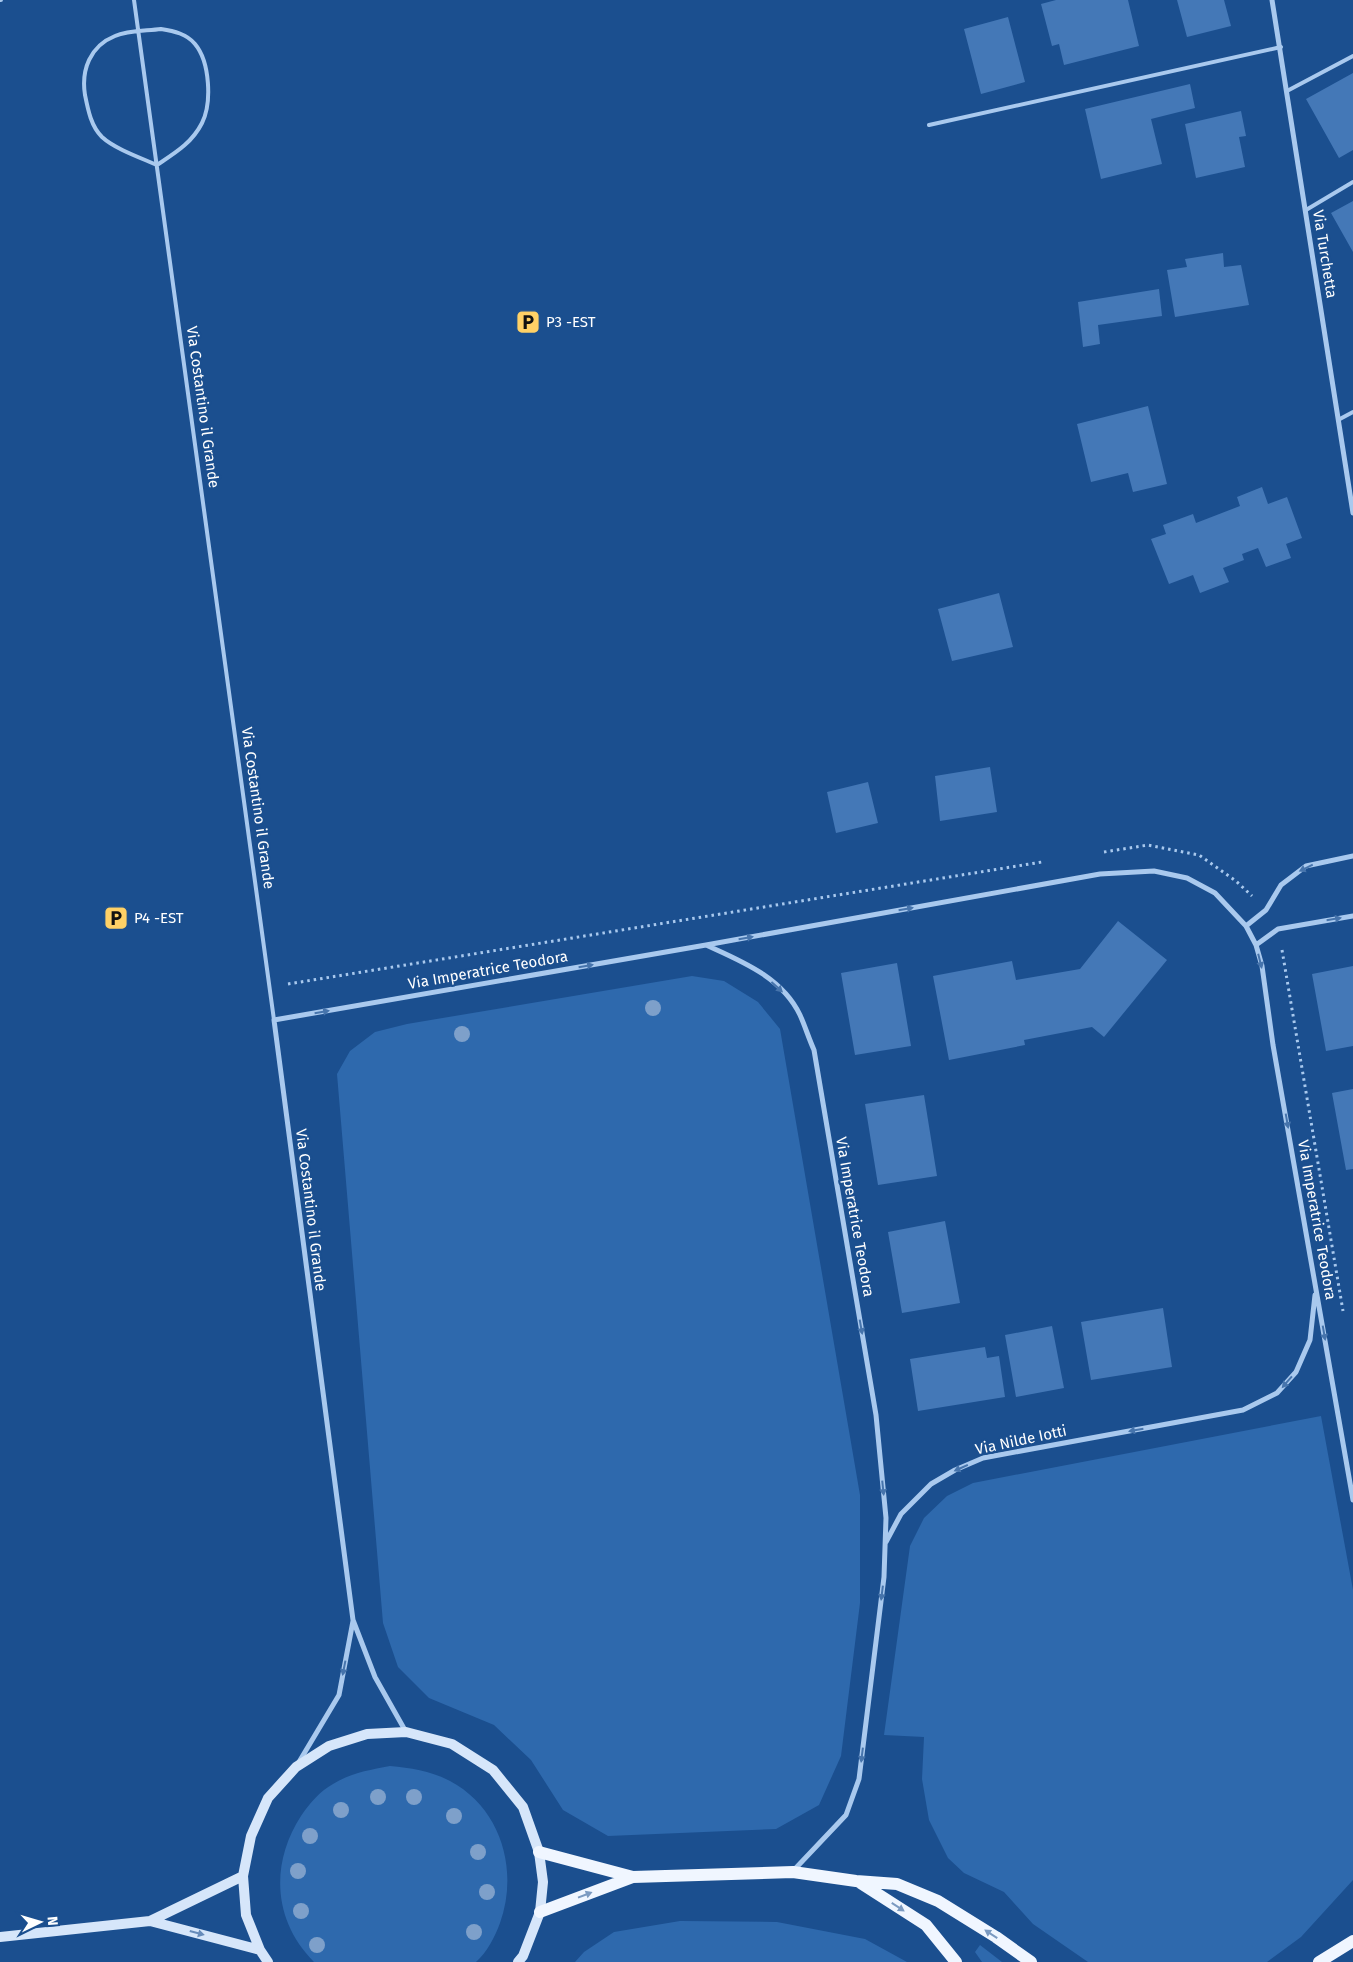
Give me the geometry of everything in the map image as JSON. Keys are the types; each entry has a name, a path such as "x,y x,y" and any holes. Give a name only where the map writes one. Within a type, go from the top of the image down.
{"main road":[{"path":"268,1962 260,1950 246,1915 243,1876 251,1836 268,1798 296,1767 330,1746 367,1734 406,1732 452,1744 493,1770 523,1807 539,1852 542,1882 540,1912 523,1956 518,1962"},
{"path":"539,1852 633,1877 793,1872 856,1881 897,1884 938,1901 1031,1962"},
{"path":"0,1937 150,1921 243,1876"},
{"path":"540,1912 633,1877"},
{"path":"856,1881 926,1925 956,1962"},
{"path":"150,1921 260,1950"},
{"path":"1319,1962 1353,1941"},
{"path":"1338,1962 1353,1946"}],"street":[{"name":"Via Turchetta","path":"1272,0 1281,47 1353,513"},
{"path":"1246,926 1266,910 1281,885 1306,866 1353,856"},
{"name":"Via Imperatrice Teodora","path":"274,1020 1100,874 1154,870 1187,878 1215,893 1246,926 1256,944 1262,966 1353,1500"},
{"path":"1256,944 1278,928 1353,916"},
{"name":"Via Imperatrice Teodora","path":"706,945 755,968 782,990 799,1013 814,1050 876,1415 886,1518 885,1545"},
{"name":"Via Costantino il Grande","path":"274,1020 354,1620 375,1677 406,1732"},
{"name":"Via Nilde Iotti","path":"793,1872 846,1815 859,1778 884,1577 885,1545 901,1514 931,1484 955,1470 983,1458 1243,1410 1277,1393 1296,1372 1310,1340 1316,1287"},
{"name":"Via Costantino il Grande","path":"296,1767 339,1695 354,1620"}],"lane":[{"name":"Via Costantino il Grande","path":"134,0 274,1020"},
{"path":"161,29 180,32 196,44 205,65 209,95 202,122 184,148 157,165 126,151 103,137 88,116 83,83 86,64 97,47 116,35 161,29"},
{"path":"929,124 1281,47"},
{"path":"1287,91 1353,56"},
{"path":"1306,210 1353,182"},
{"path":"1338,420 1353,412"}],"path":[{"path":"1099,852 1148,844 1199,855 1236,881 1254,898"},
{"path":"270,987 1049,860"},
{"path":"1281,946 1343,1315"}],"shaded area":[{"path":"692,976 724,981 758,1002 780,1029 860,1495 860,1603 841,1756 819,1805 776,1829 608,1836 563,1810 531,1760 494,1725 429,1698 398,1667 383,1623 337,1074 350,1051 375,1032 407,1024"},
{"path":"1321,1416 1353,1590 1353,1880 1301,1937 1267,1962 1088,1962 1033,1924 1004,1892 964,1873 948,1858 929,1820 922,1779 924,1737 884,1735 910,1546 924,1518 947,1496 973,1483"},
{"path":"390,1766 421,1770 436,1775 450,1781 468,1793 482,1807 493,1824 501,1842 506,1862 505,1903 500,1923 493,1939 484,1954 476,1962 314,1962 300,1946 290,1929 280,1892 281,1872 284,1853 291,1834 301,1816 315,1798 340,1780"},
{"path":"680,1921 777,1922 865,1939 907,1962 575,1962 584,1952 614,1932"},
{"path":"980,1945 1002,1962 982,1962 975,1952"}],"building":[{"path":"1056,0 1128,0 1139,46 1064,65 1059,44 1052,46 1041,4"},
{"path":"1177,0 1224,0 1231,26 1187,37"},
{"path":"1008,17 1025,82 981,94 964,29"},
{"path":"1353,73 1353,150 1339,158 1306,99"},
{"path":"1190,84 1195,108 1151,119 1162,164 1101,179 1085,109"},
{"path":"1241,111 1246,136 1239,137 1245,167 1196,178 1185,124"},
{"path":"1353,201 1353,252 1331,213"},
{"path":"1223,253 1224,267 1241,265 1249,305 1175,317 1167,270 1187,267 1185,259"},
{"path":"1159,289 1162,316 1098,325 1100,344 1083,347 1078,302"},
{"path":"1148,406 1167,484 1133,492 1128,473 1091,482 1077,424"},
{"path":"1262,487 1268,504 1287,497 1302,538 1286,544 1291,558 1266,567 1258,548 1242,554 1244,560 1223,568 1229,582 1200,593 1193,575 1169,584 1151,539 1166,534 1163,525 1193,514 1196,523 1240,506 1237,497"},
{"path":"999,593 1013,647 952,661 938,609"},
{"path":"990,767 997,812 940,821 935,776"},
{"path":"868,782 878,823 836,833 827,792"},
{"path":"1118,921 1167,960 1104,1037 1092,1027 1024,1040 1025,1045 949,1060 933,976 1012,961 1016,980 1080,969"},
{"path":"897,963 911,1046 855,1055 841,973"},
{"path":"1353,966 1353,1046 1326,1051 1312,974"},
{"path":"1353,1089 1353,1169 1346,1170 1332,1093"},
{"path":"924,1095 937,1176 878,1185 865,1104"},
{"path":"945,1221 960,1303 902,1313 888,1232"},
{"path":"1163,1308 1172,1367 1091,1380 1081,1322"},
{"path":"1052,1326 1064,1388 1016,1397 1005,1335"},
{"path":"985,1347 987,1358 999,1356 1005,1397 918,1411 910,1359"}],"place":[{"name":"P3 -EST","path":"528,322"},
{"name":"P4 -EST","path":"116,918"}]}
